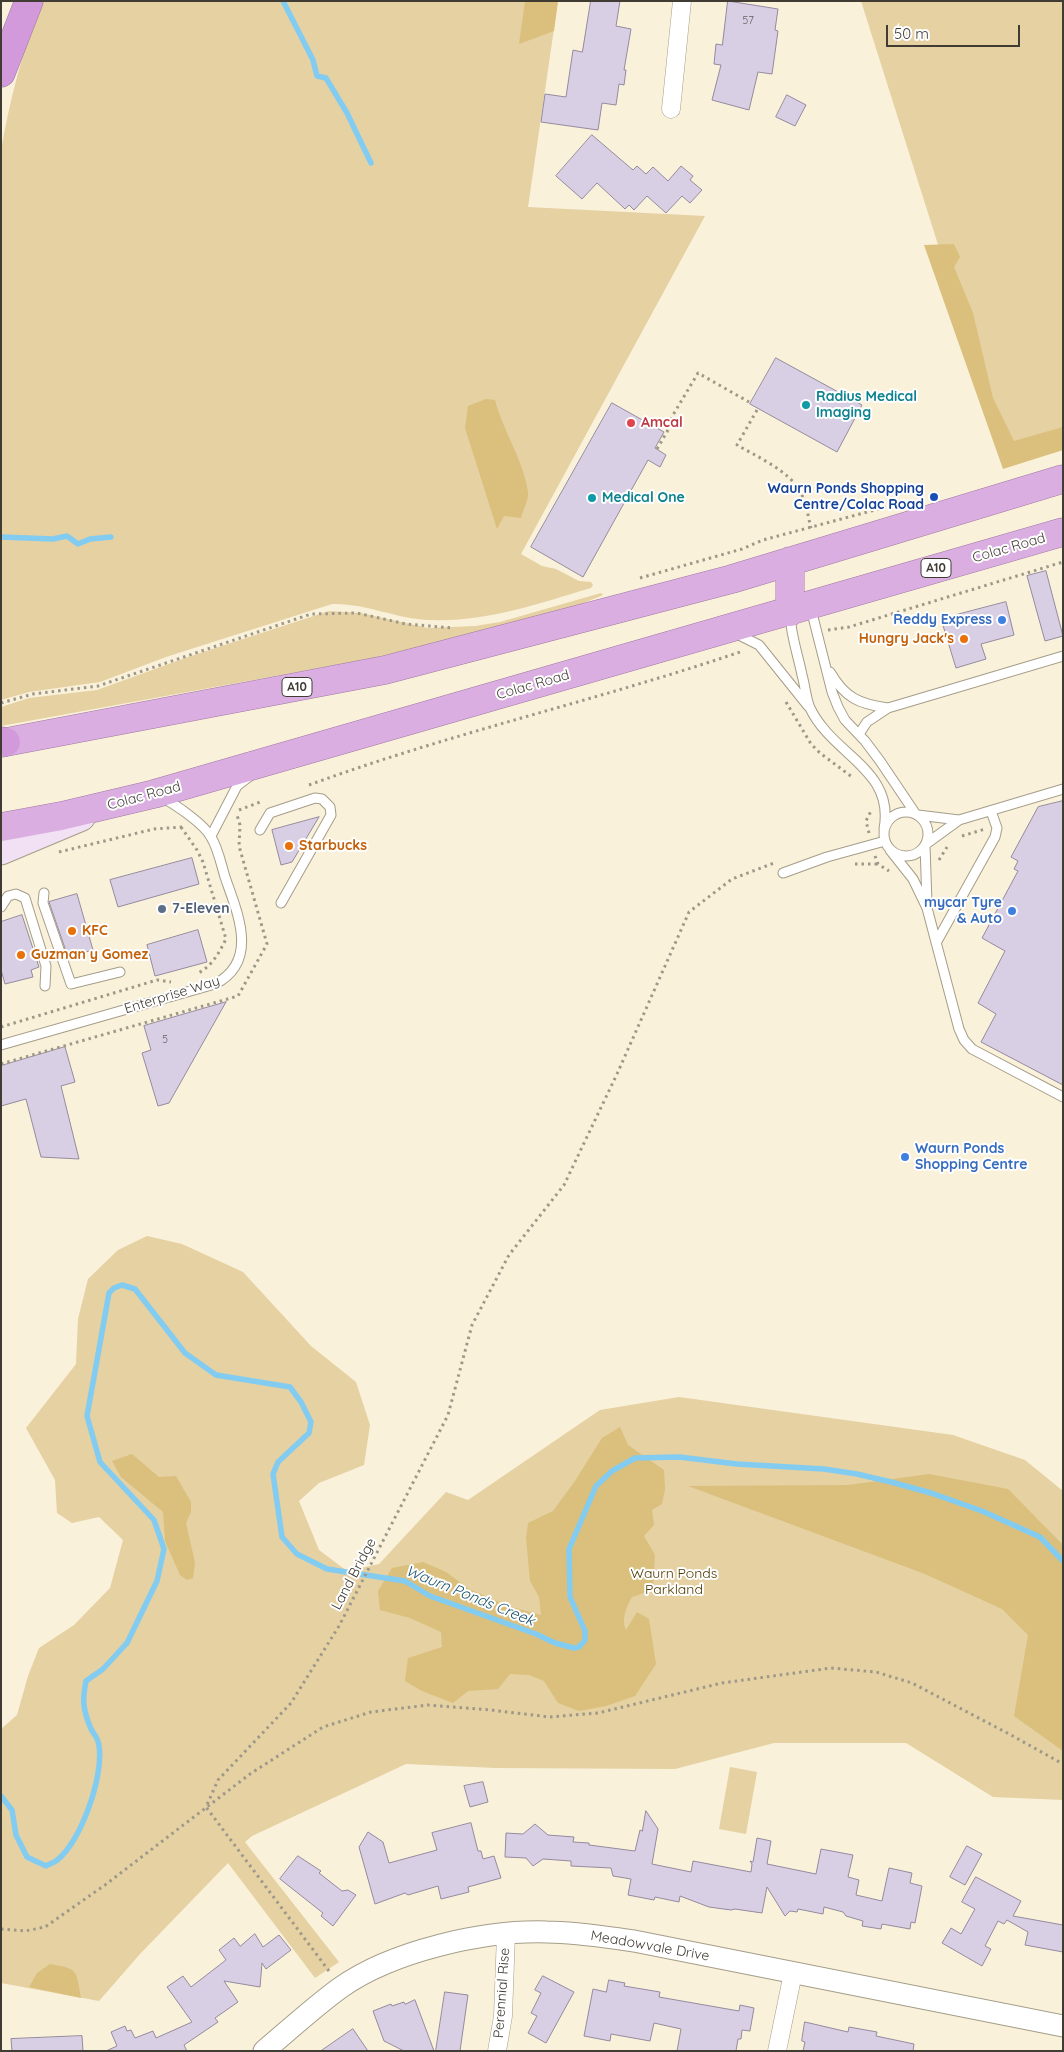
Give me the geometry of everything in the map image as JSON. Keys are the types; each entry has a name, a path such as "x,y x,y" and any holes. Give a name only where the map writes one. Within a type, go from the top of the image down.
{"highway":[{"path":"1,74 29,1"},
{"name":"A10","path":"3,742 385,670 732,579 1063,479"},
{"name":"Colac Road","path":"1,827 107,806 270,760 735,641 800,609 1061,533"},
{"path":"790,561 800,609"}],"main road":[{"path":"1,852 30,842 107,806"}],"street":[{"path":"671,109 682,1"},
{"name":"Meadowvale Drive","path":"264,2051 341,1987 376,1968 417,1951 460,1941 506,1934 546,1932 588,1934 793,1972 1063,2026"},
{"name":"Perennial Rise","path":"497,2051 504,2016 506,1934"},
{"path":"777,2051 793,1972"}],"lane":[{"path":"800,609 818,632 832,692 845,720 880,760 916,814 924,820 928,828 926,844 927,908"},
{"path":"800,609 792,636 810,708"},
{"path":"735,641 760,645 838,746 868,773 878,785 886,808 885,841 913,879 927,908 959,1029 965,1042 980,1054 1063,1097"},
{"path":"859,734 867,722 888,708 1063,656"},
{"path":"826,663 840,687 850,697 867,704 888,708"},
{"path":"211,836 238,786 270,760"},
{"path":"890,850 901,856 909,856 920,852 926,844 959,820 1063,789"},
{"name":"Enterprise Way","path":"1,1045 215,984 225,979 240,953 243,940 240,922 211,836 177,805 154,794"},
{"path":"260,830 270,814 315,798 322,799 330,807 331,815 281,903"},
{"path":"884,830 890,818 906,811 959,820"},
{"path":"936,944 995,837 997,828 991,811"},
{"path":"783,873 827,857 885,841"},
{"path":"44,892 43,903 71,984 120,972"},
{"path":"1,907 8,896 16,894 25,898 46,966 45,986"}],"path":[{"path":"657,449 668,430 673,415 698,373 748,402"},
{"path":"757,410 737,445 778,470 798,488 811,528"},
{"path":"638,578 742,549 764,540 895,504"},
{"path":"818,632 849,626 1063,562"},
{"path":"1,703 33,694 98,686 311,614 357,613 406,624 454,628"},
{"path":"368,763 638,685 735,641"},
{"path":"181,827 203,862 226,939 219,953 208,967 190,977"},
{"name":"Land Bridge","path":"206,1807 218,1780 291,1703 340,1626 448,1415 472,1325 509,1254 564,1185 617,1074 689,912 732,879 778,862 796,868"},
{"path":"846,866 878,864"},
{"path":"1,1026 157,980 165,982 177,981"},
{"path":"1,1064 226,1000"},
{"path":"1,1929 25,1931 45,1927 104,1885 250,1774 323,1727 371,1712 428,1705 549,1717 598,1713 722,1683 831,1668 876,1672 912,1683 1011,1734 1063,1764"},
{"path":"206,1807 329,1971"}],"green space":[{"path":"41,1 558,1 528,207 705,216 521,554 542,566 556,569 579,581 591,582 593,585 591,588 512,611 451,620 417,619 357,606 332,604 166,657 100,682 29,692 1,700 1,150 18,75"},
{"path":"861,1 1063,1 1063,450 1008,466"},
{"path":"601,593 603,595 562,612 374,658 1,726 1,707 29,698 97,690 188,657 329,611 361,613 428,628 475,626 500,622"},
{"name":"Waurn Ponds Parkland","path":"147,1236 182,1244 243,1272 311,1346 356,1382 370,1425 364,1465 319,1483 299,1501 319,1550 347,1571 379,1564 446,1492 468,1500 600,1410 679,1397 953,1435 1025,1460 1063,1491 1063,1800 993,1797 906,1743 774,1743 675,1769 496,1768 406,1764 252,1836 245,1842 339,1962 315,1978 228,1863 140,1954 99,2001 1,1983 1,1729 17,1715 28,1676 39,1648 74,1625 110,1588 123,1540 99,1517 72,1523 57,1513 55,1480 26,1428 76,1364 78,1319 88,1279 118,1250"},
{"path":"730,1767 757,1772 746,1834 719,1829"}],"shaded area":[{"path":"525,1 558,1 554,31 519,44"},
{"path":"954,244 960,257 954,267 973,313 993,398 1014,441 1063,427 1063,450 1003,469 924,245"},
{"path":"486,399 495,400 522,468 528,492 521,518 504,516 497,529 465,428 468,406"},
{"path":"620,1427 628,1445 664,1470 665,1489 662,1504 652,1510 654,1525 644,1536 655,1555 653,1590 632,1597 624,1618 626,1630 637,1612 649,1619 656,1664 635,1696 606,1706 579,1711 558,1703 544,1681 529,1675 510,1674 498,1689 468,1691 453,1703 422,1691 405,1681 408,1658 442,1647 441,1632 410,1618 380,1610 378,1591 392,1568 423,1562 446,1572 469,1589 508,1606 541,1615 539,1597 530,1581 526,1538 528,1523 553,1511 575,1481 602,1438"},
{"path":"132,1454 159,1477 176,1476 191,1502 191,1512 186,1523 195,1563 193,1578 187,1580 180,1575 165,1541 163,1512 121,1477 112,1461"},
{"path":"929,1474 1008,1489 1063,1545 1063,1751 1014,1716 1028,1635 1002,1609 925,1574 688,1486 848,1485"},
{"path":"50,1964 66,1967 74,1972 77,1976 81,1998 29,1987 37,1973"}],"building":[{"path":"591,1 620,1 616,26 631,29 624,70 626,70 624,85 619,84 616,105 602,103 598,130 541,122 545,94 566,97 573,50 582,52"},
{"path":"728,1 778,9 775,30 778,31 772,74 758,72 749,110 712,100 721,65 714,64 716,44 722,45"},
{"path":"787,95 806,105 795,126 776,117"},
{"path":"592,135 633,170 637,166 646,174 653,167 668,181 681,166 693,176 690,180 702,190 690,203 682,196 666,213 647,196 634,210 629,205 625,209 597,183 582,199 556,176"},
{"name":"Radius Medical Imaging","path":"776,358 862,405 837,452 750,404"},
{"name":"Medical One","path":"612,403 664,432 655,448 666,455 660,467 648,460 583,577 531,547"},
{"path":"1046,571 1063,636 1045,641 1027,576"},
{"path":"1006,602 1014,635 981,644 986,659 956,668 941,619"},
{"path":"1063,801 1063,1085 981,1042 996,1014 978,1003 1005,951 982,938 1018,871 1014,869 1018,861 1011,857 1038,807"},
{"name":"Starbucks","path":"319,817 292,862 281,865 272,830"},
{"path":"192,858 199,884 118,907 110,880"},
{"name":"KFC","path":"77,894 93,950 68,957 49,902"},
{"name":"Guzman y Gomez","path":"22,915 39,967 31,970 33,977 5,984 1,970 1,922"},
{"path":"198,930 207,962 155,976 147,945"},
{"path":"226,1002 169,1103 158,1106 142,1053 151,1050 144,1026"},
{"path":"65,1047 75,1082 61,1086 79,1159 41,1157 26,1099 1,1106 1,1066"},
{"path":"483,1782 488,1802 470,1807 464,1786"},
{"path":"646,1811 658,1829 652,1864 691,1872 693,1861 751,1872 752,1864 750,1861 753,1862 757,1838 771,1841 767,1864 816,1874 821,1849 853,1855 848,1877 859,1880 856,1895 882,1901 889,1868 912,1873 910,1883 922,1886 915,1923 911,1922 910,1929 882,1924 881,1929 862,1926 863,1921 846,1916 843,1912 824,1907 823,1914 798,1909 797,1912 790,1911 785,1916 767,1887 762,1913 709,1907 680,1896 679,1902 655,1897 654,1900 628,1895 631,1879 613,1876 611,1868 571,1866 571,1861 543,1859 533,1866 526,1858 505,1857 506,1833 523,1834 535,1824 548,1835 574,1837 573,1842 635,1851"},
{"path":"471,1823 478,1851 481,1851 483,1859 494,1856 501,1878 468,1887 469,1892 441,1899 438,1886 408,1895 405,1893 375,1904 359,1847 368,1832 383,1842 389,1863 437,1850 432,1833"},
{"path":"967,1846 982,1854 965,1885 950,1877"},
{"path":"298,1856 321,1871 319,1873 342,1891 348,1890 356,1895 333,1926 321,1916 323,1913 280,1879"},
{"path":"976,1877 1021,1901 1013,1916 1063,1925 1063,1952 1025,1945 1028,1932 1007,1920 1004,1924 998,1921 985,1946 991,1949 982,1966 942,1943 951,1928 961,1934 975,1909 962,1902"},
{"path":"255,1934 263,1947 279,1935 291,1950 266,1969 262,1963 260,1987 224,1981 238,2002 215,2018 218,2022 184,2045 187,2051 106,2051 117,2046 111,2032 125,2026 127,2031 131,2030 135,2038 153,2031 156,2038 192,2022 167,1987 183,1976 191,1987 226,1960 219,1950 234,1938 240,1946"},
{"path":"543,1976 574,1992 546,2043 528,2033 537,2016 531,2013 541,1993 535,1990"},
{"path":"609,1980 625,1983 624,1986 660,1992 659,1997 739,2011 740,2005 754,2008 750,2031 742,2030 741,2039 738,2039 736,2051 677,2051 681,2029 654,2023 650,2041 611,2034 610,2041 584,2036 593,1989 606,1992"},
{"path":"445,1992 468,1995 460,2051 436,2051"},
{"path":"415,2000 434,2051 404,2051 384,2041 373,2011 391,2004 392,2006 404,2002 405,2004"},
{"path":"805,2022 848,2032 849,2027 877,2032 876,2036 914,2044 913,2051 803,2051 805,2042 802,2041"},
{"path":"353,2029 368,2051 321,2051"},
{"path":"82,2036 83,2051 12,2051 11,2039"}],"waterway":[{"path":"283,1 313,60 317,76 326,78 347,113 371,163"},
{"path":"1,537 53,539 67,536 78,544 90,539 111,537"},
{"name":"Waurn Ponds Creek","path":"1,1796 12,1810 16,1835 27,1857 46,1866 56,1861 74,1840 82,1824 89,1808 98,1774 99,1744 88,1722 84,1705 86,1681 103,1669 127,1643 157,1581 164,1549 154,1520 100,1462 87,1416 109,1293 114,1288 122,1285 135,1289 185,1353 216,1375 290,1387 301,1402 311,1422 309,1433 278,1462 273,1474 282,1537 297,1554 327,1569 405,1581 430,1596 536,1634 555,1643 574,1648 579,1647 585,1640 585,1631 570,1597 569,1549 596,1486 612,1471 635,1458 679,1457 737,1464 824,1469 891,1482 931,1493 982,1511 1040,1537 1063,1561"}],"place":[{"name":"Radius Medical Imaging","path":"806,405"},
{"name":"Amcal","path":"631,423"},
{"name":"Waurn Ponds Shopping Centre/Colac Road","path":"934,497"},
{"name":"Medical One","path":"592,498"},
{"name":"Reddy Express","path":"1002,620"},
{"name":"Hungry Jack's","path":"964,639"},
{"name":"Starbucks","path":"289,846"},
{"name":"7-Eleven","path":"162,909"},
{"name":"mycar Tyre & Auto","path":"1012,911"},
{"name":"KFC","path":"72,931"},
{"name":"Guzman y Gomez","path":"21,955"},
{"name":"Waurn Ponds Shopping Centre","path":"905,1157"}]}
